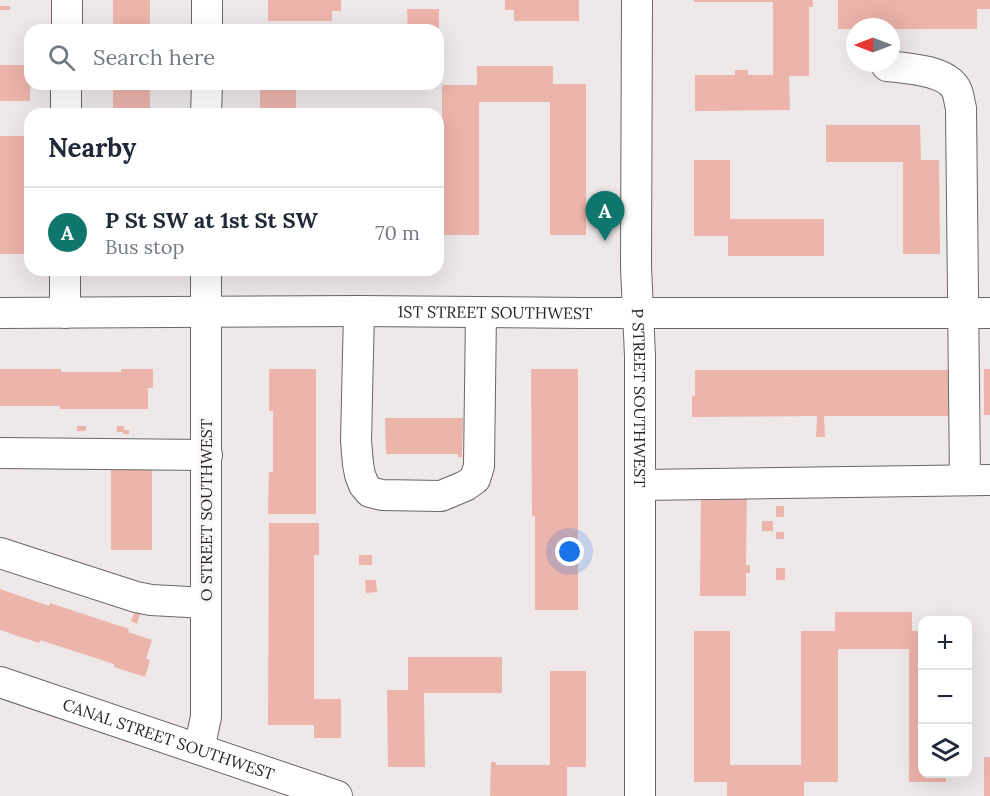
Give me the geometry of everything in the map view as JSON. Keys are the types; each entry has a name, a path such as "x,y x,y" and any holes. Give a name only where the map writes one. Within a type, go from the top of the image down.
{"street":[{"path":"66,24 67,0"},
{"path":"207,0 207,24"},
{"name":"P STREET SOUTHWEST","path":"637,0 636,267 640,356 640,796"},
{"path":"640,484 978,480 977,313 961,108 956,88 943,76 900,67"},
{"path":"66,90 66,108"},
{"path":"207,90 207,108"},
{"path":"65,276 65,313"},
{"name":"O STREET SOUTHWEST","path":"199,749 206,717 206,276"},
{"path":"359,311 356,441 358,464 364,485 370,492 382,495 441,495 465,486 475,479 479,466 481,312"},
{"name":"1ST STREET SOUTHWEST","path":"0,313 359,311 977,313"},
{"path":"0,453 207,455"},
{"path":"0,553 136,597 206,603"},
{"name":"CANAL STREET SOUTHWEST","path":"0,682 338,796"}],"building":[{"path":"113,0 150,0 150,24 113,24"},
{"path":"268,0 341,0 341,11 332,11 332,21 268,21"},
{"path":"505,0 579,0 579,21 514,21 514,10 505,10"},
{"path":"694,0 813,0 813,7 809,7 809,76 789,76 790,110 695,111 695,75 735,75 735,70 748,70 748,75 773,75 773,2 694,2"},
{"path":"838,0 990,0 990,9 977,9 977,29 900,29 900,18 846,18 846,29 838,29"},
{"path":"0,6 10,6 10,10 0,10"},
{"path":"407,9 439,9 439,24 408,24"},
{"path":"0,65 24,65 24,90 30,90 30,101 0,101"},
{"path":"477,66 553,66 553,84 586,84 586,235 550,235 550,102 479,102 479,235 444,235 442,90 444,90 444,85 477,85"},
{"path":"113,90 150,90 150,108 113,108"},
{"path":"260,90 296,90 296,108 260,108"},
{"path":"826,125 920,125 921,160 939,160 940,254 903,254 903,162 826,162"},
{"path":"0,136 24,136 24,254 0,254"},
{"path":"694,160 730,160 730,219 824,219 824,256 728,256 728,236 694,236"},
{"path":"0,369 121,372 121,369 153,369 153,388 148,388 148,409 0,406"},
{"path":"269,369 316,369 316,514 268,514 269,472 273,472 273,411 269,411"},
{"path":"531,369 578,369 578,610 535,610"},
{"path":"984,369 990,369 990,415 984,415"},
{"path":"695,370 958,370 958,416 824,416 825,437 816,437 817,416 692,417"},
{"path":"385,418 463,418 462,457 458,457 458,454 386,454"},
{"path":"77,426 86,426 86,431 77,431"},
{"path":"117,426 124,426 124,430 129,430 129,434 117,432"},
{"path":"111,464 152,464 152,550 111,550"},
{"path":"701,491 747,491 746,565 750,565 750,573 746,573 746,596 700,596"},
{"path":"776,506 784,506 784,517 776,517"},
{"path":"762,521 773,521 773,531 762,531"},
{"path":"269,523 319,523 319,555 314,555 314,699 341,699 341,738 314,738 314,725 268,725"},
{"path":"776,532 784,532 784,539 776,539"},
{"path":"359,555 372,555 372,565 359,565"},
{"path":"776,568 785,568 785,580 776,580"},
{"path":"365,580 376,580 377,592 366,593"},
{"path":"0,589 129,629 128,632 152,640 146,659 150,660 145,677 114,667 114,664 40,640 39,643 0,630"},
{"path":"136,609 141,610 137,624 131,621"},
{"path":"835,612 912,612 912,631 918,631 918,778 946,778 946,782 909,782 909,649 838,649 838,782 804,782 804,796 727,796 727,782 694,782 694,631 730,631 730,765 801,765 801,631 835,631"},
{"path":"408,657 502,657 502,693 424,693 425,767 388,767 387,690 408,690"},
{"path":"550,671 586,671 586,767 567,767 567,796 490,796 491,762 496,762 496,765 550,765"},
{"path":"984,757 990,757 990,796 984,796"}],"place":[{"name":"P St SW at 1st St SW","path":"605,241"}]}
